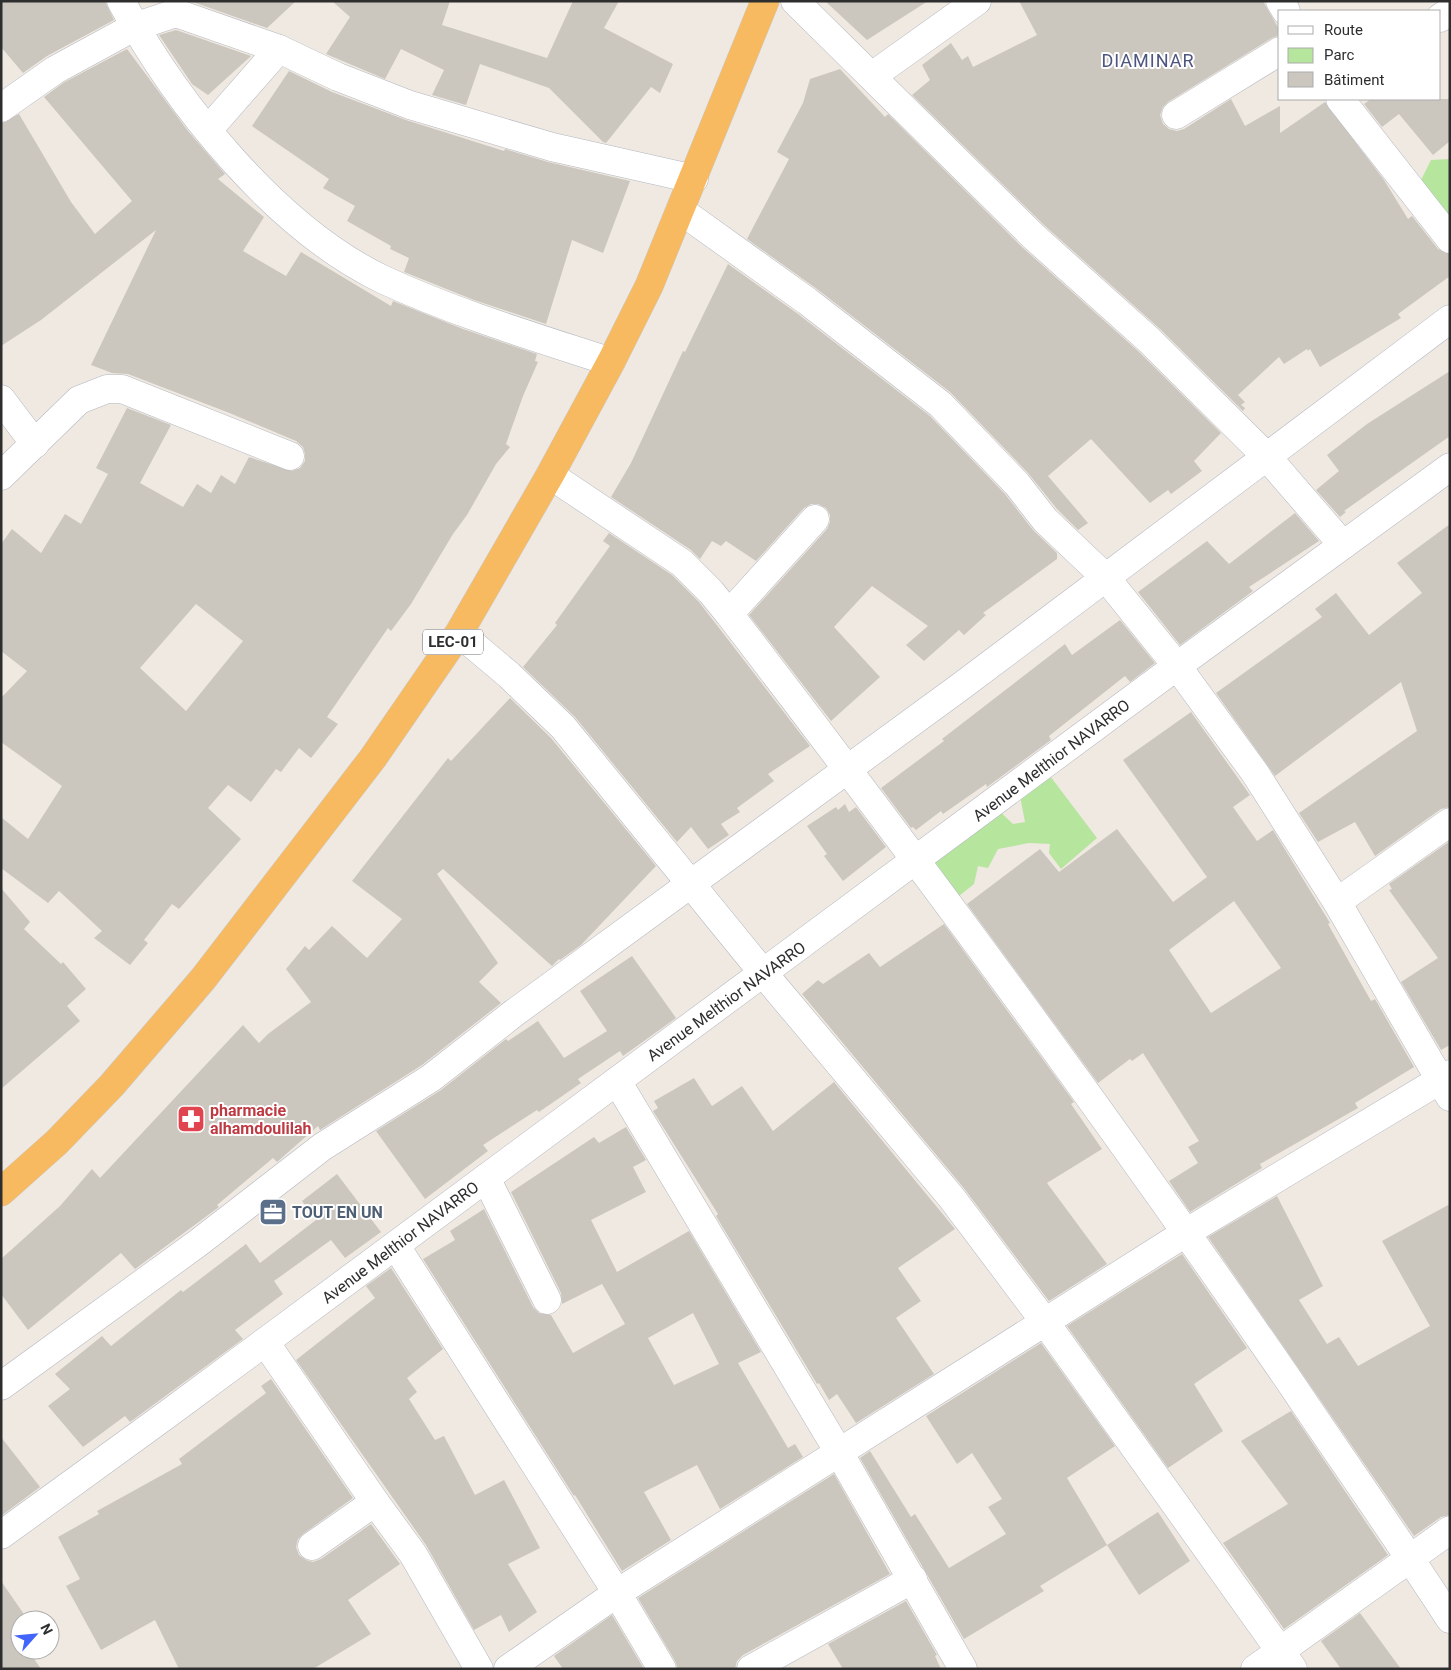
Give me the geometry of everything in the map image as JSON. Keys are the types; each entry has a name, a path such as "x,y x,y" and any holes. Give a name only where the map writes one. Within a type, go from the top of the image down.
{"highway":[{"name":"LEC-01","path":"3,1188 57,1142 112,1085 204,979 373,758 458,633 550,475 611,362 649,286 765,1"}],"street":[{"path":"121,1 134,27 188,105 239,166 291,217 345,258 383,279 472,317 611,362"},
{"path":"795,1 1033,236 1148,340 1267,457 1343,545"},
{"path":"872,76 977,1"},
{"path":"1,108 55,70 134,27 176,13 279,49 338,78 410,105 552,147 694,179"},
{"path":"208,130 279,49"},
{"path":"1176,116 1278,52"},
{"path":"1341,100 1450,239"},
{"path":"508,1669 617,1593 840,1454 1187,1232 1446,1084 1337,902 1254,774 1177,666 1106,578 1045,520 1011,477 940,404 807,301 680,210"},
{"path":"1,1386 198,1243 322,1147 431,1078 514,1013 1106,578 1450,319"},
{"path":"1,476 79,400 93,393 122,389 290,456"},
{"path":"1,399 35,444"},
{"name":"Avenue Melthior NAVARRO","path":"1,1535 396,1246 1177,666 1450,467"},
{"path":"550,475 682,563 711,592 729,614 848,769 1001,974 1187,1232 1450,1619"},
{"path":"729,614 815,519"},
{"path":"458,633 509,675 563,727 764,974 951,1197 1045,1322 1287,1660"},
{"path":"1337,902 1450,822"},
{"path":"617,1081 840,1454 913,1579 962,1669"},
{"path":"486,1178 547,1300"},
{"path":"396,1246 617,1593 662,1669"},
{"path":"265,1342 413,1554 479,1669"},
{"path":"312,1546 375,1502"},
{"path":"1255,1669 1287,1660 1411,1559 1450,1530"},
{"path":"751,1669 913,1579"}],"green space":[{"path":"1450,159 1450,238 1417,188 1431,160"},
{"path":"1047,772 1097,838 1061,869 1049,853 1050,844 1029,843 998,849 988,868 978,866 974,884 954,900 930,869 944,849 968,839 980,829 995,807 1013,824 1025,822 1019,791"}],"building":[{"path":"1,1 105,1 114,20 47,56 23,73 1,47"},
{"path":"190,1 296,1 267,28"},
{"path":"332,1 450,1 442,25 547,58 573,1 619,1 604,28 673,64 660,93 651,87 606,143 549,88 480,64 466,105 432,95 444,70 401,49 385,79 326,54 350,17"},
{"path":"825,1 928,1 867,40"},
{"path":"1019,1 1263,1 1278,27 1278,36 1168,102 1163,107 1160,115 1163,124 1169,129 1177,131 1184,129 1231,99 1245,126 1280,106 1280,133 1325,102 1384,180 1408,219 1412,216 1438,249 1450,254 1450,276 1398,314 1401,318 1320,367 1310,349 1284,364 1279,357 1238,395 1245,402 1241,405 1245,408 1243,411 1160,329 1044,225 912,95 930,80 922,65 951,43 962,60 968,56 973,67 1037,35"},
{"path":"176,30 251,56 208,95 192,84 159,35"},
{"path":"127,49 188,131 225,174 218,179 264,217 243,251 286,276 301,252 391,306 393,301 463,329 537,354 535,361 538,362 523,396 506,444 510,447 496,464 467,515 453,534 411,604 391,631 388,628 327,717 338,724 311,758 299,748 281,772 276,769 251,802 228,785 208,808 241,839 179,909 172,904 144,940 148,943 130,965 94,938 102,931 59,891 48,903 1,868 1,817 28,839 62,786 1,742 1,698 27,671 1,651 1,544 12,529 41,553 65,514 81,524 108,474 96,468 127,408 171,425 140,483 183,507 197,484 211,493 221,475 235,484 249,457 292,471 300,468 305,461 305,454 303,447 296,441 232,414 128,374 112,373 91,365 156,230 41,320 1,346 1,123 19,114 71,202 95,234 132,201 44,97 63,83","holes":["196,604 243,641 186,711 140,668"]},
{"path":"840,69 885,117 888,114 1022,247 1138,351 1221,433 1194,461 1202,471 1171,494 1168,490 1150,503 1091,439 1048,476 1088,523 1078,530 1057,509 1028,473 950,392 817,289 747,239 789,159 777,152 803,103 810,79"},
{"path":"289,71 332,92 406,120 504,151 505,149 548,162 630,181 603,253 572,240 546,324 474,300 404,272 409,258 390,249 391,246 347,221 355,206 323,188 329,179 252,126"},
{"path":"1450,99 1450,141 1433,155 1399,114 1382,127 1364,104 1370,100"},
{"path":"728,264 798,314 930,416 1005,494 1033,530 1057,553 1057,559 983,613 986,615 964,635 959,630 924,661 906,645 928,626 872,586 834,627 880,677 831,721 749,615 827,529 830,515 826,508 818,504 811,504 804,508 756,561 726,541 721,546 712,541 700,559 691,550 611,497 631,463 683,351 685,352"},
{"path":"1450,371 1450,436 1344,511 1346,512 1340,517 1316,490 1339,471 1327,455 1367,424"},
{"path":"1295,513 1319,541 1249,587 1253,591 1180,645 1138,592 1207,541 1229,564"},
{"path":"1450,524 1450,807 1441,809 1375,856 1355,822 1318,842 1299,813 1417,731 1401,682 1275,776 1216,693 1322,617 1315,609 1336,593 1369,635 1422,593 1397,563"},
{"path":"609,533 672,575 699,602 810,746 768,774 774,781 737,808 740,812 721,824 729,835 708,849 691,827 677,842 575,717 523,667 557,625 555,623 610,546 603,541"},
{"path":"1120,620 1155,663 1130,682 1125,676 1049,736 1051,740 987,787 986,784 943,814 941,811 916,830 913,827 911,828 881,788 944,741 942,739 1065,644 1072,655"},
{"path":"510,698 551,738 656,866 581,945 559,959 552,966 443,869 437,874 498,963 479,982 501,1003 422,1065 320,1130 318,1126 277,1162 273,1158 217,1205 219,1207 135,1269 121,1253 28,1330 1,1294 1,1259 60,1206 92,1169 100,1178 243,1025 259,1043 311,1002 286,969 305,946 309,950 332,926 367,958 402,919 352,881 448,758 451,761"},
{"path":"1191,712 1250,795 1233,807 1257,841 1273,830 1330,923 1328,924 1371,1001 1375,999 1414,1067 1355,1103 1358,1108 1260,1164 1262,1168 1190,1212 1169,1181 1198,1163 1188,1147 1199,1141 1143,1053 1132,1061 1130,1059 1098,1083 967,904 1040,849 1059,872 1117,829 1173,902 1207,877 1123,760","holes":["1234,901 1281,968 1211,1013 1169,950"]},
{"path":"845,804 849,812 856,807 886,847 843,881 824,856 827,854 807,826 836,807 838,810"},
{"path":"1450,841 1450,1045 1441,1050 1401,982 1438,958 1389,890 1392,889 1389,884"},
{"path":"1,888 30,922 24,929 61,964 63,962 86,989 67,1006 80,1021 1,1089"},
{"path":"944,924 1074,1102 1071,1104 1102,1149 1047,1183 1107,1264 1049,1301 963,1187 802,994 818,980 823,984 869,953 880,967"},
{"path":"632,956 676,1018 623,1056 620,1051 578,1079 581,1083 539,1112 537,1110 483,1145 488,1151 425,1199 376,1131 441,1090 506,1039 508,1041 538,1021 564,1058 607,1031 580,991"},
{"path":"694,1078 712,1106 742,1086 773,1131 834,1082 955,1229 898,1268 921,1301 896,1318 934,1374 856,1423 837,1394 829,1400 819,1383 817,1384 716,1216 718,1214 653,1111 658,1108 654,1101"},
{"path":"626,1127 646,1160 633,1167 646,1192 591,1220 617,1272 689,1231 761,1352 738,1363 788,1448 795,1444 803,1457 720,1509 697,1465 644,1492 671,1540 622,1571 423,1259 455,1240 450,1231 484,1209 533,1307 539,1313 551,1315 573,1353 625,1324 602,1284 562,1304 561,1293 511,1192 594,1137 599,1143","holes":["693,1313 719,1364 674,1385 648,1338"]},
{"path":"337,1174 381,1232 345,1258 331,1240 274,1281 283,1294 235,1330 243,1339 130,1422 125,1416 83,1447 48,1406 70,1389 55,1374 102,1336 111,1346 181,1290 183,1292 246,1244 260,1263 316,1220 302,1201"},
{"path":"1277,1196 1323,1286 1299,1300 1327,1344 1339,1337 1358,1366 1430,1326 1382,1241 1450,1204 1450,1515 1441,1517 1414,1536 1208,1237"},
{"path":"1182,1254 1247,1348 1194,1384 1223,1431 1168,1468 1067,1326"},
{"path":"391,1268 443,1349 407,1378 417,1392 409,1399 435,1440 444,1436 475,1495 504,1480 540,1548 508,1564 537,1612 509,1632 501,1615 474,1630 426,1545 296,1360 375,1298 366,1286"},
{"path":"1041,1343 1115,1446 1067,1478 1107,1545 1040,1586 1044,1591 964,1639 860,1458 870,1451 911,1517 915,1514 949,1568 1006,1534 988,1507 1002,1499 972,1453 957,1464 926,1416"},
{"path":"271,1379 353,1498 298,1539 296,1547 299,1555 313,1562 321,1559 371,1524 400,1564 348,1600 371,1634 313,1669 179,1669 155,1620 101,1650 66,1586 80,1579 58,1537 99,1514 97,1511 182,1464 179,1459 266,1393 261,1386"},
{"path":"1291,1411 1388,1555 1284,1629 1223,1543 1288,1504 1241,1441"},
{"path":"1,1437 40,1487 1,1516"},
{"path":"834,1474 890,1574 743,1655 737,1661 735,1669 678,1669 638,1598"},
{"path":"1158,1512 1190,1561 1139,1595 1107,1545"},
{"path":"1,1581 21,1610 10,1610 10,1660 35,1660 41,1669 1,1669"},
{"path":"906,1601 937,1655 935,1656 941,1669 843,1669 828,1644"},
{"path":"1360,1613 1401,1669 1341,1669 1321,1641"},
{"path":"612,1615 644,1669 563,1669 554,1656"}],"place":[{"name":"pharmacie alhamdoulilah","path":"191,1119"},
{"name":"TOUT EN UN","path":"273,1212"}],"district":[{"name":"DIAMINAR","path":"1148,61"}]}
